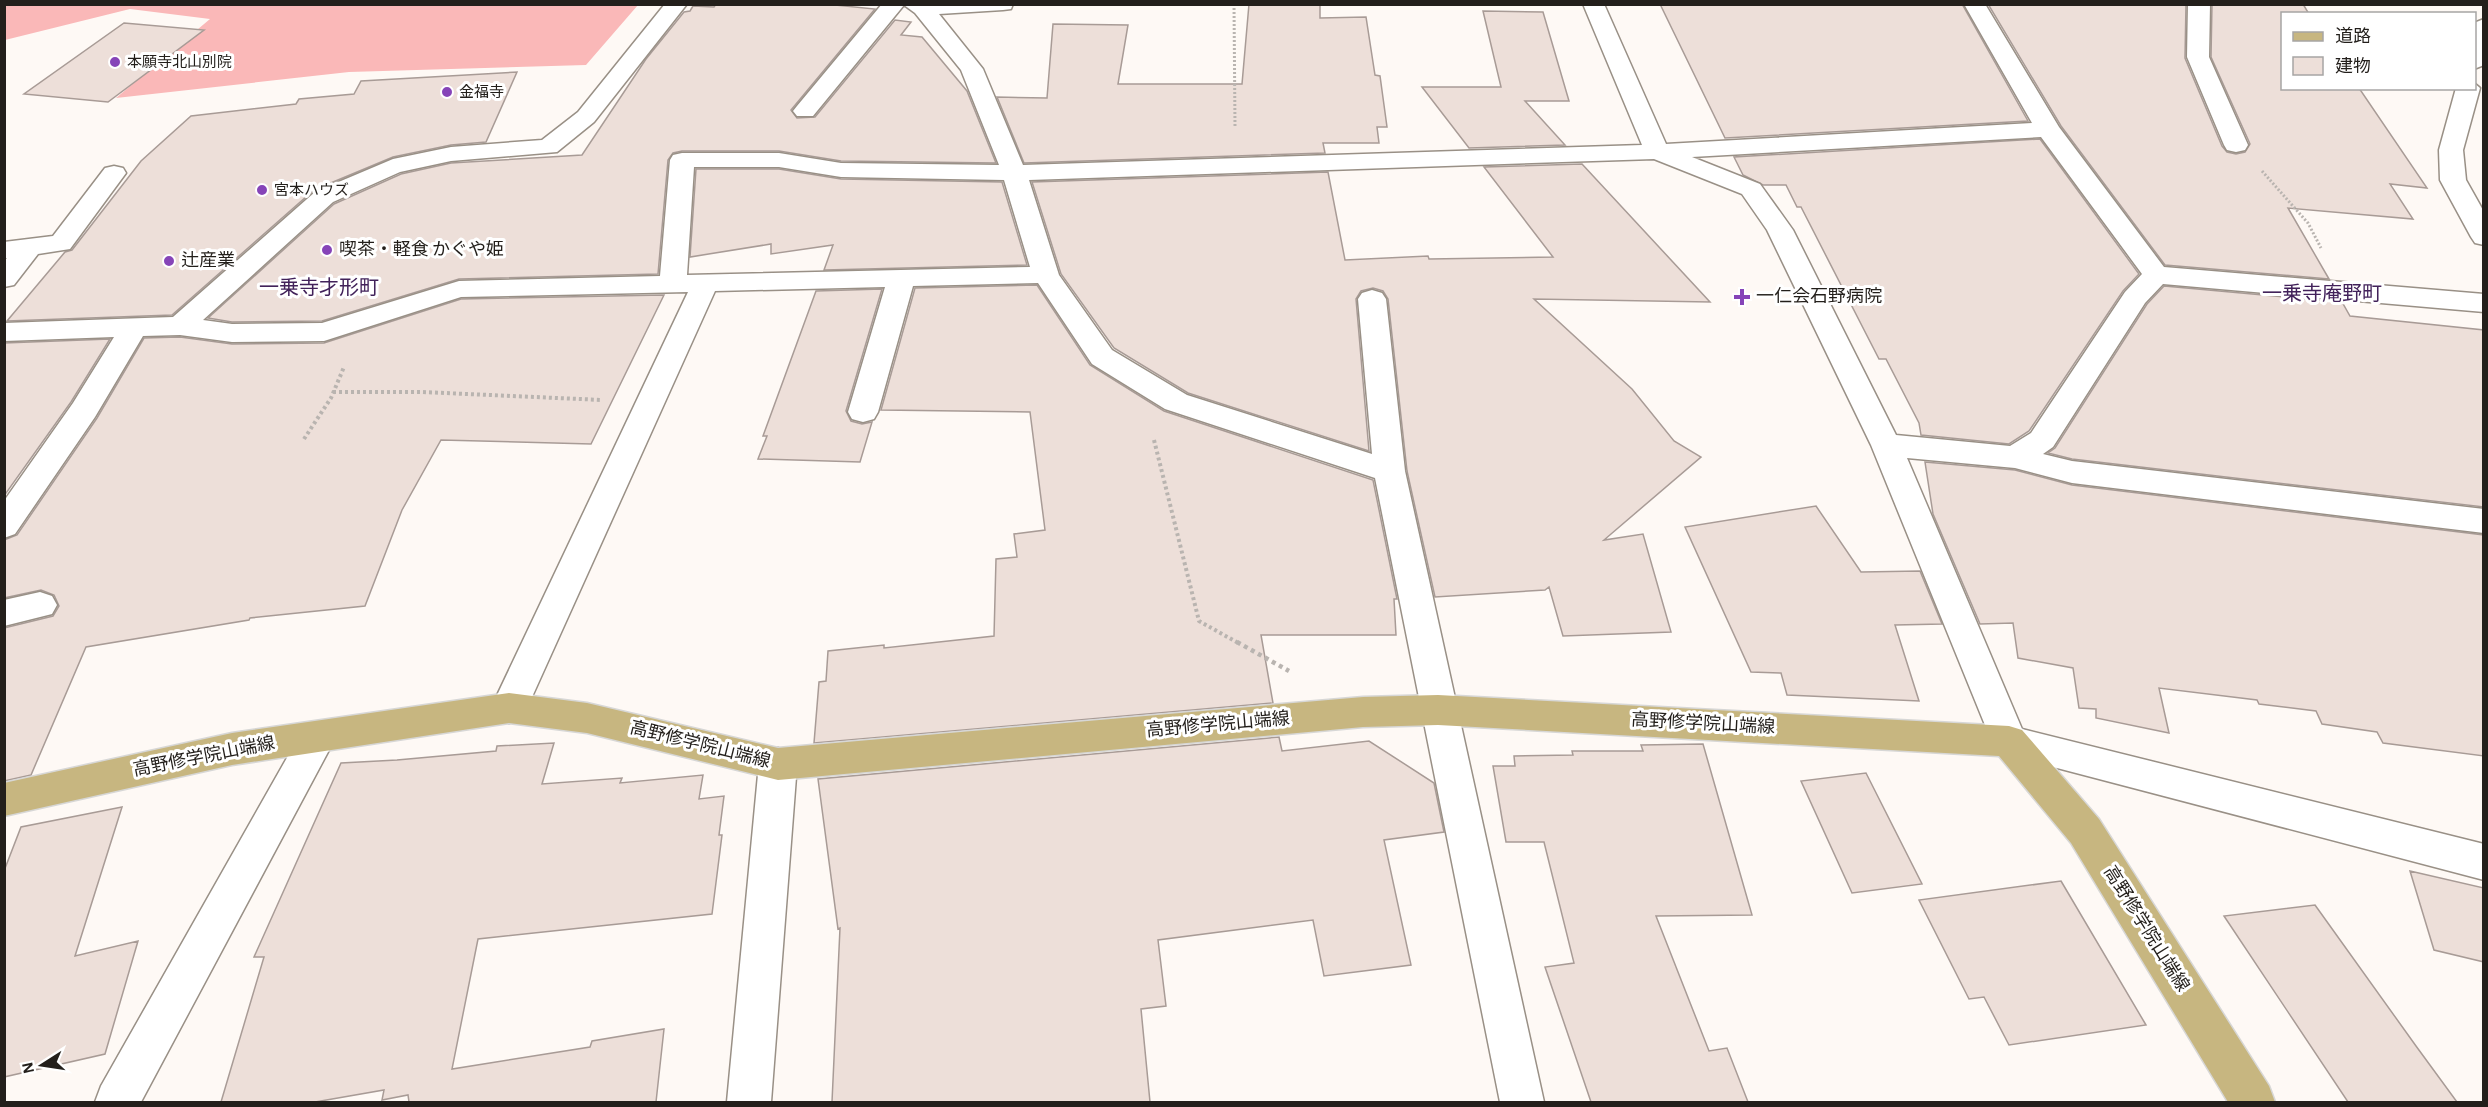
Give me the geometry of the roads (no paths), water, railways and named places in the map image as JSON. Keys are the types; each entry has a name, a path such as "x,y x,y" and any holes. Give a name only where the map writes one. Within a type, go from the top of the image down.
{"main road":[{"name":"高野修学院山端線","path":"4,800 232,748 509,708 587,718 778,764 1363,712 1438,710 2009,741 2085,831 2253,1102"}],"street":[{"path":"180,326 324,196 393,166 451,154 548,147 586,117 678,4"},
{"path":"805,111 894,4"},
{"path":"919,6 1004,4"},
{"path":"1593,4 1657,152 1751,189 1780,231 1886,445 2009,741 2484,862"},
{"path":"1974,4 2048,129 2156,275 2484,303"},
{"path":"2199,4 2198,57 2236,145"},
{"path":"919,6 972,69 1014,172 1046,275 1102,357 1176,402 1389,471"},
{"path":"2476,58 2483,30"},
{"path":"2467,90 2451,150 2453,180 2484,237"},
{"path":"673,283 682,160 779,160 842,170 1014,172 1657,152 2048,129"},
{"path":"4,279 16,250 61,243 114,173"},
{"path":"4,332 180,326 232,333 324,332 459,289 1046,275"},
{"path":"2015,457 2042,440 2135,298 2156,275"},
{"path":"863,412 902,277"},
{"path":"509,708 706,282"},
{"path":"1372,298 1389,471 1522,1102"},
{"path":"4,526 84,410 134,328"},
{"path":"1886,445 2015,457 2072,472 2484,521"},
{"path":"4,613 40,605"},
{"path":"117,1102 318,737"},
{"path":"749,1102 778,764"}],"place":[{"name":"本願寺北山別院","path":"115,62"},
{"name":"金福寺","path":"447,92"},
{"name":"宮本ハウズ","path":"262,190"},
{"name":"喫茶・軽食 かぐや姫","path":"327,250"},
{"name":"辻産業","path":"169,261"},
{"name":"一仁会石野病院","path":"1742,297"}],"district":[{"name":"一乗寺才形町","path":"319,288"},
{"name":"一乗寺庵野町","path":"2322,294"}]}
